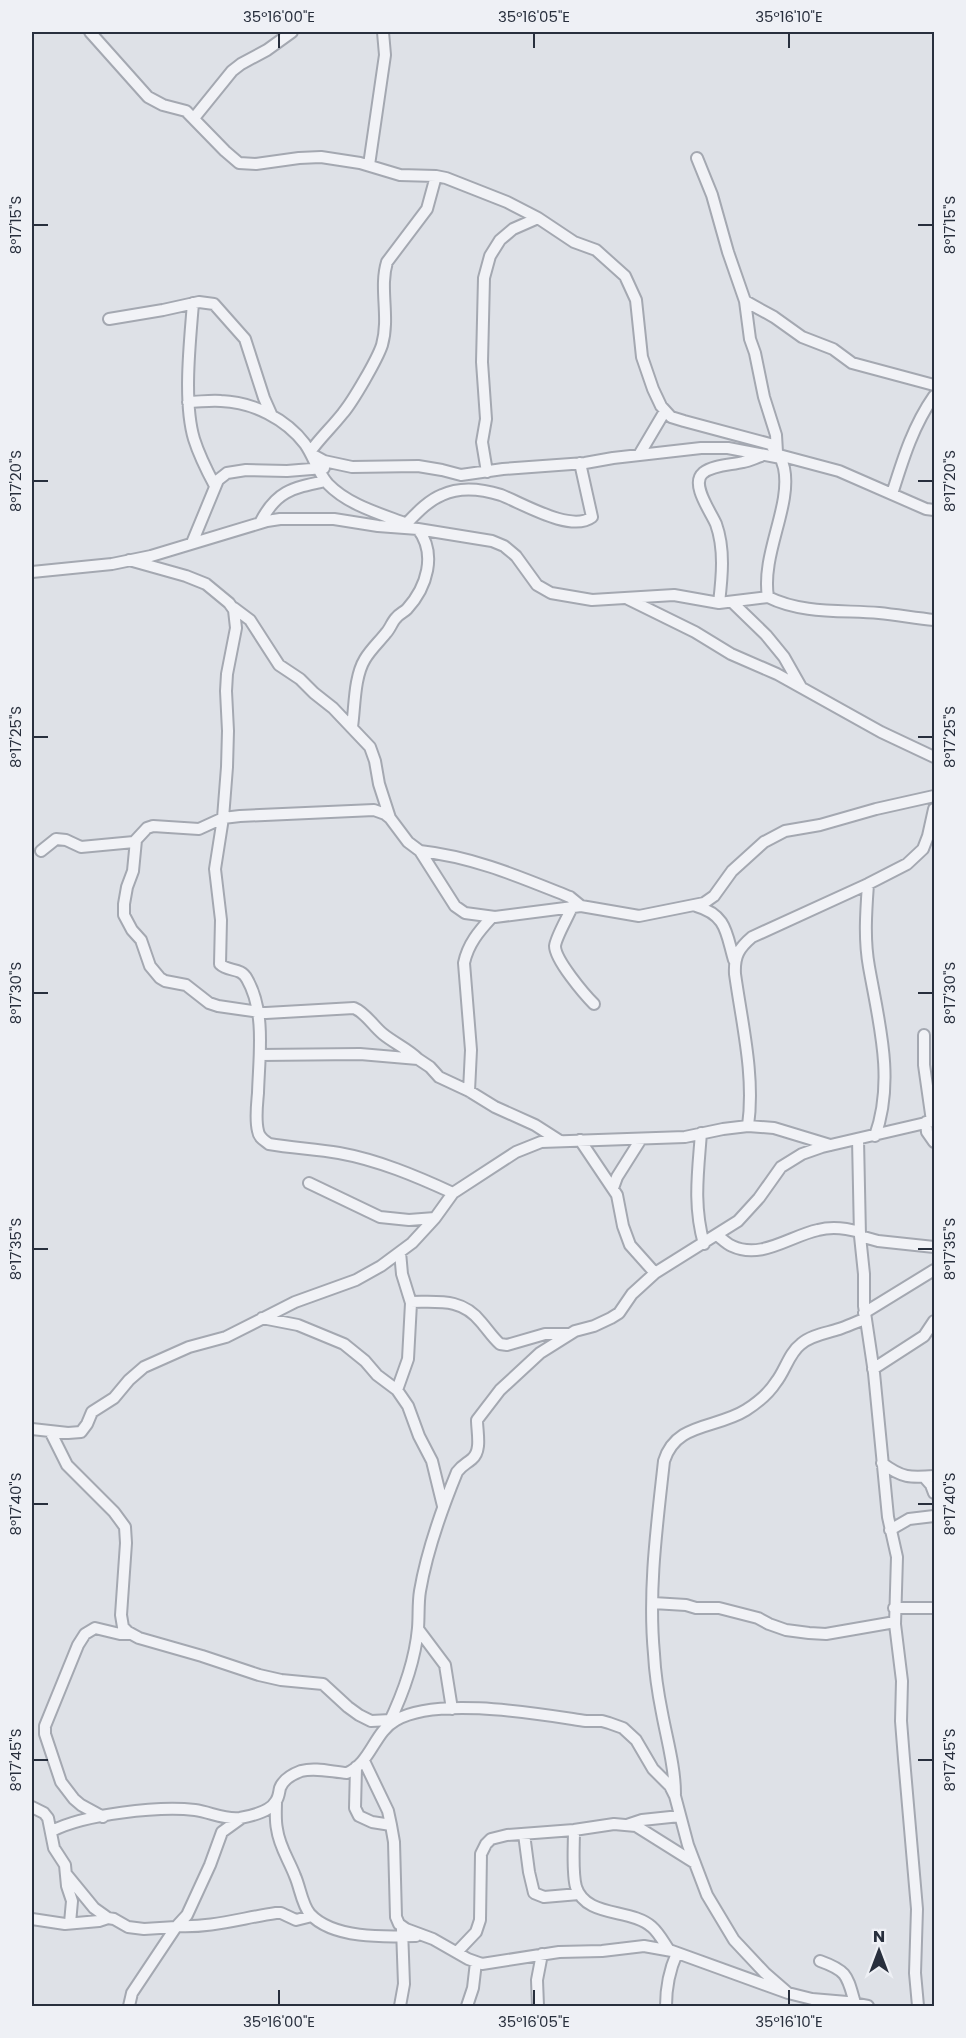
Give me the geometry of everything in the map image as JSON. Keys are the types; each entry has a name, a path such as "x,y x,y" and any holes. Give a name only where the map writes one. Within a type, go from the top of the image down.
{"street":[{"path":"90,32 148,97 163,105 182,109 194,118 239,164 310,157 369,165 400,175 435,176 463,183 538,218 574,242 596,250 625,276 636,300 642,357 653,389 665,411 671,417 684,422 770,444 779,455"},
{"path":"194,118 232,71 292,32"},
{"path":"369,165 385,55 382,32"},
{"path":"697,158 712,195 745,301 750,339 776,435 785,479 767,573 768,597"},
{"path":"310,453 321,436 348,407 382,345 386,309 384,271 387,262 427,209 435,176"},
{"path":"486,472 482,442 486,419 482,362 484,278 490,256 500,240 513,229 538,218"},
{"path":"745,301 774,317 802,337 833,349 852,363 934,386"},
{"path":"109,319 193,303 214,304 244,339 272,416"},
{"path":"193,303 188,402 194,437 215,486"},
{"path":"892,494 907,447 923,412 934,396"},
{"path":"188,402 232,402 272,416 291,429 310,453 326,481 344,496 405,526"},
{"path":"639,455 665,411"},
{"path":"192,543 218,480 227,473 246,470 287,471 418,466 461,476 526,466 580,463 701,448 728,448 761,456 779,455 839,471 926,509 934,510"},
{"path":"310,453 324,461 352,467"},
{"path":"719,603 721,538 699,490 699,480 702,474 715,468 746,462 761,456"},
{"path":"405,526 433,499 452,491 469,489 503,496 537,513 577,521 590,519 592,517 580,463"},
{"path":"260,523 268,507 283,493 326,481"},
{"path":"32,572 90,567 129,560 280,519 334,519 405,526 492,541 504,546 516,556 537,585 551,592 592,600 674,595 719,603 768,597 781,603 811,609 879,613 934,620"},
{"path":"352,727 364,661 395,619 406,610 425,581 428,551 425,538 418,529"},
{"path":"129,560 206,584 250,620 279,665 305,683 370,747 390,818"},
{"path":"628,598 695,632 731,654 777,674 882,732 934,757"},
{"path":"732,602 766,635 784,657 802,688"},
{"path":"234,608 236,628 227,674 225,707 228,752 223,818 215,869 221,920 220,964 223,967 241,971 245,975 252,988 258,1012 260,1055 256,1123 260,1138 269,1144 337,1153 363,1159 424,1180 453,1193"},
{"path":"41,851 56,839 87,847 129,843 136,840 147,828 153,826 198,829 223,818 240,816 374,810 390,818 408,842 420,851 455,906 465,913 492,917 527,915 577,907 639,916 695,906 714,896 732,871 764,842 785,831 820,825 934,796"},
{"path":"224,799 240,816"},
{"path":"734,960 739,950 752,937 907,864 922,849 928,836 934,808"},
{"path":"136,840 133,871 127,887 124,915 132,930 141,940 150,966 160,978 186,985 209,1003 219,1006 258,1012 354,1008 362,1012 384,1035 430,1067 439,1077 560,1141"},
{"path":"420,851 482,862 570,897 577,907"},
{"path":"868,884 866,939 885,1074 882,1116 875,1136"},
{"path":"695,906 707,909 720,919 726,930 734,960 749,1067 751,1104 748,1126"},
{"path":"577,907 555,946 566,969 594,1004"},
{"path":"469,1091 471,1050 464,963 467,950 492,917"},
{"path":"924,1035 924,1065 931,1122 927,1132 934,1142"},
{"path":"260,1055 360,1054 418,1059"},
{"path":"868,2007 855,2003 812,2000 673,1952 644,1946 542,1954 482,1964 421,1935 403,1932 382,1938 359,1935 327,1925 308,1913 299,1886 282,1849 276,1826 276,1801 282,1784 295,1774 314,1770 347,1773 360,1764 389,1723 404,1690 418,1629 420,1590 430,1545 443,1506 461,1465 474,1459 477,1453 477,1420 500,1390 540,1353 570,1334 611,1318 621,1310 632,1294 656,1274 738,1221 759,1198 781,1167 802,1154 830,1145 931,1122"},
{"path":"32,1429 81,1432 92,1412 114,1398 144,1367 189,1347 226,1337 295,1302 356,1280 400,1252 435,1218 453,1193 516,1152 541,1142 685,1137 748,1126 774,1128 830,1145"},
{"path":"701,1134 696,1206 704,1244"},
{"path":"613,1188 617,1177 641,1139"},
{"path":"858,1139 865,1316 890,1530 897,1557 894,1622 902,1681 904,1759 917,1909 915,1974 918,2007"},
{"path":"580,1140 617,1195 623,1227 630,1245 656,1274"},
{"path":"309,1183 377,1216 409,1220 435,1218"},
{"path":"717,1235 732,1246 748,1251 759,1251 818,1230 849,1228 878,1241 934,1247"},
{"path":"397,1390 408,1359 411,1302 402,1274 400,1252"},
{"path":"675,1796 675,1780 657,1687 653,1651 652,1603 654,1557 664,1461 668,1449 683,1434 718,1423 746,1410 776,1383 800,1344 865,1316 934,1270"},
{"path":"411,1302 460,1304 470,1310 500,1344 507,1345 545,1334 570,1334"},
{"path":"262,1318 298,1325 344,1344 397,1390 408,1406 419,1436 432,1461 443,1506"},
{"path":"873,1369 924,1336 934,1322"},
{"path":"50,1431 67,1465 114,1512 125,1527 121,1615 123,1627 131,1634 259,1676 323,1684 359,1715 371,1721 389,1723 406,1715 423,1711 476,1707 602,1721 623,1728 636,1740 652,1769 670,1786 707,1895 734,1940 765,1974 788,1993"},
{"path":"882,1463 908,1478 929,1477 934,1493"},
{"path":"890,1530 909,1519 932,1516 934,1503"},
{"path":"652,1603 719,1608 758,1618 786,1630 809,1633 826,1634 894,1622"},
{"path":"894,1608 934,1608"},
{"path":"103,1817 81,1805 62,1782 45,1734 45,1726 72,1656 85,1634 95,1628 120,1634 131,1634"},
{"path":"418,1629 445,1665 452,1709"},
{"path":"360,1764 355,1808 359,1816 372,1822 391,1825"},
{"path":"360,1764 388,1811 394,1842 396,1917 403,1932 404,1984 400,2007"},
{"path":"52,1832 64,1825 139,1811 184,1809 208,1812 226,1818 243,1817 267,1809 276,1801"},
{"path":"32,1807 48,1818 54,1848 65,1865 67,1886 72,1901 70,1923"},
{"path":"625,1825 642,1820 680,1816"},
{"path":"129,2007 132,1993 176,1926 187,1916 222,1832 243,1817"},
{"path":"457,1952 476,1932 480,1920 481,1854 491,1839 614,1824 636,1826 695,1863"},
{"path":"574,1830 575,1884 579,1894 585,1901 601,1909 628,1916 652,1927 673,1952"},
{"path":"525,1834 534,1893 544,1897 579,1894"},
{"path":"67,1875 94,1908 108,1918 128,1927 144,1929 176,1926 202,1927 238,1918 276,1913 296,1920 312,1916"},
{"path":"32,1919 60,1924 99,1921 108,1918"},
{"path":"666,2007 667,1984 673,1952"},
{"path":"538,2007 537,1980 542,1954"},
{"path":"820,1961 838,1967 848,1979 855,2003"},
{"path":"467,2007 473,1988 476,1962"}]}
